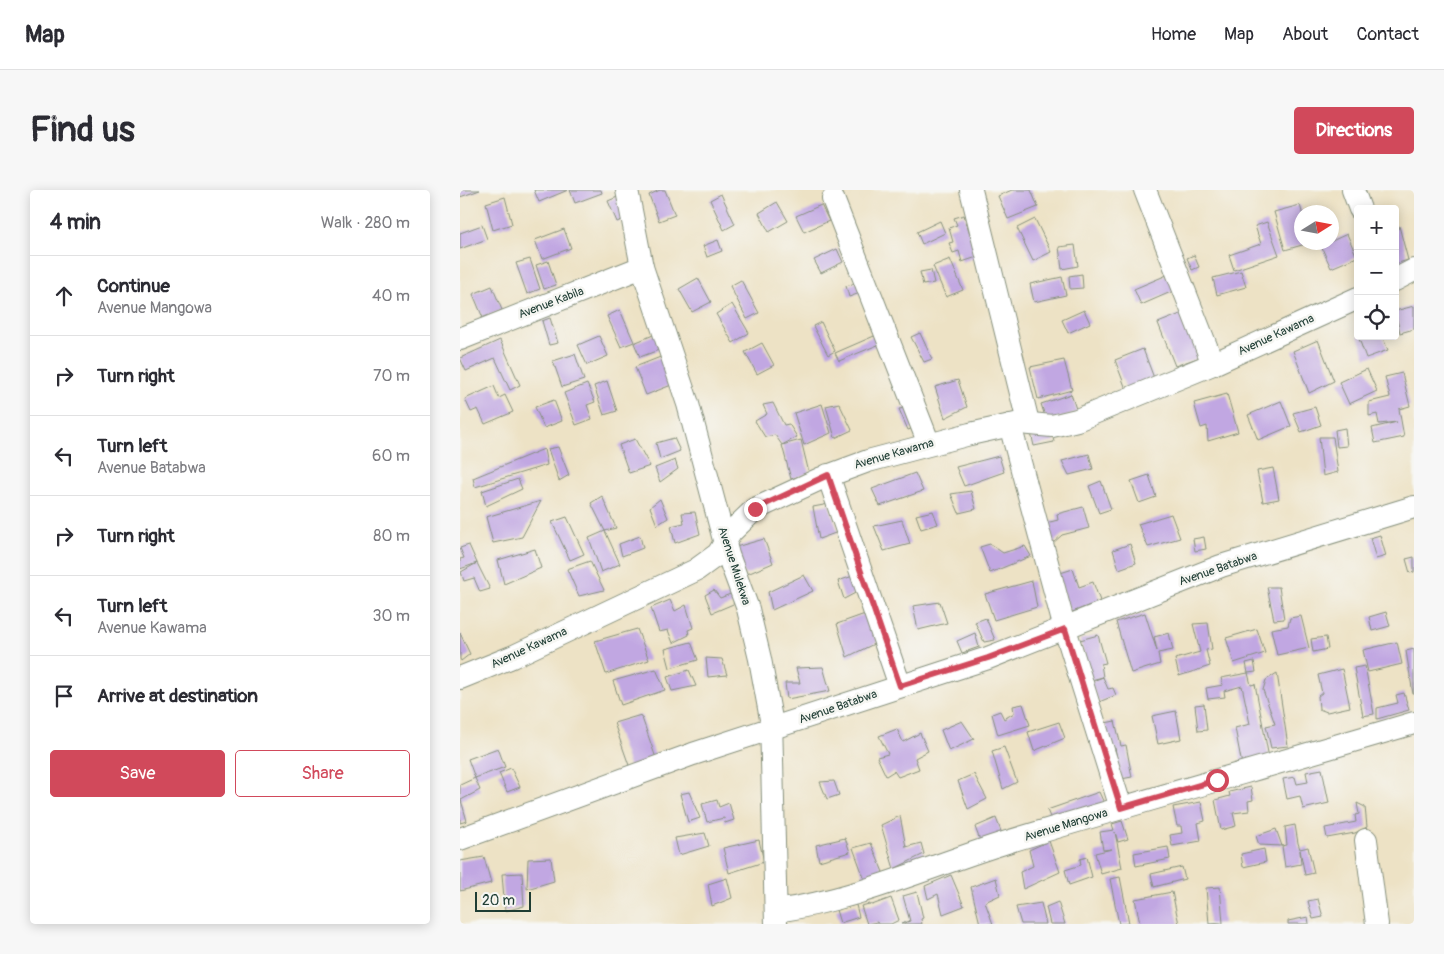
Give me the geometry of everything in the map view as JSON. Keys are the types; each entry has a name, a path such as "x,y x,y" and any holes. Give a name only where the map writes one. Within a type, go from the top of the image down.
{"street":[{"name":"Avenue Mulekwa","path":"627,190 642,267 688,404 725,542 754,630 766,689 771,730 776,917"},
{"path":"970,190 1065,629 1121,808"},
{"path":"1145,190 1214,364"},
{"path":"1353,190 1359,205"},
{"path":"833,199 929,444"},
{"name":"Avenue Kabila","path":"460,338 642,267"},
{"path":"1399,278 1414,270"},
{"name":"Avenue Kawama","path":"460,678 512,657 696,570 718,554 742,519 755,509 828,475 868,461 929,444 1019,423 1052,426 1077,420 1214,364 1354,300"},
{"path":"828,475 900,686"},
{"name":"Avenue Batabwa","path":"460,838 693,754 988,658 1221,566 1414,506"},
{"name":"Avenue Mangowa","path":"776,917 815,904 875,888 946,862 1121,808 1414,723"},
{"path":"1366,840 1377,924"}],"building":[{"path":"460,190 480,190 460,197"},
{"path":"534,190 568,190 539,202"},
{"path":"570,190 601,190 602,193 575,203"},
{"path":"665,190 675,215 659,221 649,195"},
{"path":"1012,190 1031,190 1038,207 1008,219 998,196"},
{"path":"721,194 735,224 724,230 710,200"},
{"path":"622,195 631,216 617,222 608,201"},
{"path":"505,197 512,224 493,230 486,203"},
{"path":"777,202 788,221 769,232 759,213"},
{"path":"821,205 829,221 804,232 796,216"},
{"path":"1294,207 1294,247 1285,250 1274,212"},
{"path":"964,215 977,257 962,262 959,251 953,253 949,243 953,242 949,228 957,225 954,218"},
{"path":"1035,219 1051,252 1033,261 1017,228"},
{"path":"940,221 945,233 922,244 917,232"},
{"path":"1267,222 1279,255 1234,270 1229,255 1261,244 1255,226"},
{"path":"482,225 487,239 460,249 460,233"},
{"path":"1399,226 1408,260 1399,263"},
{"path":"564,229 571,248 542,259 535,240"},
{"path":"1347,234 1354,250 1354,258 1331,268 1323,250 1339,250 1339,238"},
{"path":"718,240 722,251 707,257 703,246"},
{"path":"1075,245 1078,266 1062,269 1059,247"},
{"path":"837,249 843,262 821,273 814,260"},
{"path":"1194,255 1199,267 1192,270 1187,258"},
{"path":"530,259 540,289 527,294 516,263"},
{"path":"950,259 963,290 946,297 933,266"},
{"path":"548,261 556,285 544,289 536,265"},
{"path":"931,270 934,283 923,285 920,272"},
{"path":"1241,271 1246,287 1217,295 1213,278"},
{"path":"1174,272 1180,288 1141,305 1134,289"},
{"path":"1082,274 1083,288 1070,289 1069,276"},
{"path":"1062,277 1066,295 1034,302 1030,284"},
{"path":"698,278 711,302 692,312 679,289"},
{"path":"741,280 759,313 747,319 730,286"},
{"path":"864,280 868,290 849,297 846,286"},
{"path":"492,286 502,310 483,318 473,294"},
{"path":"732,304 749,333 733,343 716,314"},
{"path":"1414,306 1414,329 1400,333 1399,310"},
{"path":"620,310 634,342 621,347 607,316"},
{"path":"1084,310 1090,323 1068,333 1062,320"},
{"path":"1183,313 1200,357 1175,366 1158,323"},
{"path":"550,318 558,343 549,345 542,321"},
{"path":"821,322 835,351 828,355 813,326"},
{"path":"658,333 664,348 640,357 634,343"},
{"path":"881,333 885,342 839,361 835,353"},
{"path":"920,333 932,359 924,362 911,337"},
{"path":"599,336 608,356 587,365 578,345"},
{"path":"500,340 520,385 510,390 495,358 466,371 460,358"},
{"path":"1318,340 1334,381 1309,393 1293,351"},
{"path":"1359,340 1384,340 1388,350 1366,358"},
{"path":"762,343 774,365 757,374 745,352"},
{"path":"1143,349 1154,378 1126,389 1115,360"},
{"path":"575,354 584,380 562,387 553,361"},
{"path":"663,356 674,384 646,395 635,367"},
{"path":"1064,360 1072,390 1038,399 1030,367"},
{"path":"1367,369 1377,391 1349,404 1339,382"},
{"path":"1402,373 1410,406 1399,409 1404,437 1375,443 1372,428 1397,422 1379,424 1377,414 1369,416 1369,402 1390,397 1385,377"},
{"path":"958,380 967,407 945,418 935,387"},
{"path":"607,381 617,411 604,415 594,386"},
{"path":"587,384 595,402 587,405 592,419 576,425 564,393"},
{"path":"494,386 499,398 505,395 513,412 485,424 478,409 471,412 465,399"},
{"path":"1071,394 1077,412 1047,422 1041,404"},
{"path":"1227,394 1238,432 1208,441 1207,426 1201,428 1194,403"},
{"path":"554,400 562,421 544,428 535,407"},
{"path":"1281,401 1291,426 1258,440 1248,415"},
{"path":"773,403 784,425 789,424 797,437 782,445 775,435 765,437 755,421 767,414 763,405"},
{"path":"839,403 852,430 835,438 826,406"},
{"path":"822,404 831,433 804,445 794,413"},
{"path":"913,407 919,426 908,430 899,409"},
{"path":"1315,407 1321,425 1301,432 1293,413"},
{"path":"1345,428 1347,446 1337,447 1335,430"},
{"path":"1051,429 1054,442 1034,446 1031,433"},
{"path":"1319,437 1333,437 1338,472 1323,476"},
{"path":"674,438 680,451 660,459 656,443"},
{"path":"635,439 650,466 629,473 619,445"},
{"path":"801,440 809,473 791,479 782,445"},
{"path":"558,447 569,475 559,481 548,449"},
{"path":"544,449 547,465 475,487 473,478"},
{"path":"1089,454 1093,469 1069,475 1062,461"},
{"path":"999,456 1004,472 964,486 956,467"},
{"path":"675,460 678,469 660,482 655,468"},
{"path":"1273,468 1279,499 1263,502 1257,471"},
{"path":"915,473 923,491 880,506 872,489"},
{"path":"1149,475 1156,497 1139,503 1131,481"},
{"path":"518,479 522,489 486,506 482,491"},
{"path":"1101,481 1111,509 1099,513 1089,486"},
{"path":"971,491 976,509 959,513 951,494"},
{"path":"602,496 616,528 605,531 591,503"},
{"path":"660,499 668,518 657,525 650,507"},
{"path":"541,501 522,537 493,543 486,517"},
{"path":"829,504 838,532 819,539 813,507"},
{"path":"1083,507 1089,528 1062,535 1052,544 1046,523 1058,520 1057,514"},
{"path":"933,511 938,524 921,529 916,515"},
{"path":"695,512 700,534 675,543 671,526 684,523 682,513"},
{"path":"1171,514 1180,538 1148,547 1138,524"},
{"path":"567,517 584,554 570,560 552,522"},
{"path":"902,520 910,544 884,551 874,526"},
{"path":"605,531 620,564 601,572 589,538"},
{"path":"1380,535 1386,556 1376,559 1370,538"},
{"path":"640,536 643,548 622,556 619,544"},
{"path":"1204,537 1206,549 1195,551 1193,539"},
{"path":"764,539 773,563 745,575 732,548"},
{"path":"990,544 1003,553 1025,546 1031,556 990,573 980,547"},
{"path":"1130,544 1136,563 1119,569 1113,550"},
{"path":"469,545 477,563 460,569 460,559 464,558 460,548"},
{"path":"535,549 541,568 504,584 498,560"},
{"path":"1414,557 1414,572 1410,573 1406,559"},
{"path":"590,561 604,590 579,596 567,569"},
{"path":"477,563 490,589 480,592 474,578 464,581 461,572"},
{"path":"1073,569 1079,587 1093,582 1100,601 1070,613 1057,574"},
{"path":"804,575 813,591 772,610 768,592"},
{"path":"856,575 861,590 844,599 838,581"},
{"path":"1032,581 1037,607 994,620 985,594"},
{"path":"1267,587 1279,587 1284,619 1274,620"},
{"path":"714,590 720,598 733,593 738,602 712,613 705,595"},
{"path":"670,600 675,611 686,605 693,628 688,630 689,635 673,643 668,630 659,632 651,608"},
{"path":"940,602 947,623 918,630 913,606"},
{"path":"1386,612 1390,626 1372,631 1369,617"},
{"path":"1145,613 1157,651 1154,637 1169,633 1173,650 1158,653 1160,664 1131,673 1116,622"},
{"path":"865,614 878,642 847,657 837,624"},
{"path":"1301,616 1309,648 1277,655 1271,629 1288,626 1290,618"},
{"path":"986,618 995,640 984,642 975,622"},
{"path":"1208,623 1212,649 1206,650 1210,666 1179,676 1175,659 1200,652 1193,624"},
{"path":"637,629 649,660 606,674 595,641"},
{"path":"1257,629 1265,653 1234,663 1226,638"},
{"path":"460,633 470,654 461,661 460,659"},
{"path":"975,633 979,647 962,653 957,641"},
{"path":"1098,635 1106,663 1101,664 1103,677 1091,680 1080,640"},
{"path":"1326,637 1328,649 1313,652 1311,639"},
{"path":"691,642 698,660 670,668 665,649"},
{"path":"1397,642 1402,664 1368,672 1363,650"},
{"path":"1414,649 1414,694 1413,694 1406,651"},
{"path":"706,658 722,659 727,675 708,677"},
{"path":"1254,661 1256,672 1248,673 1246,663"},
{"path":"1365,666 1374,714 1363,716 1354,668"},
{"path":"823,667 830,691 787,699 785,683 800,683 796,668"},
{"path":"656,669 665,690 621,705 613,681"},
{"path":"1342,669 1350,707 1327,712 1319,709 1318,696 1322,693 1318,675"},
{"path":"689,670 696,686 672,691 667,677"},
{"path":"1248,673 1251,685 1255,684 1269,758 1242,765 1235,728 1250,724 1242,686 1224,691 1225,697 1208,699 1206,688 1223,685 1221,678"},
{"path":"1277,673 1288,746 1271,748 1266,726 1275,724 1263,690 1266,680"},
{"path":"1103,677 1108,689 1113,688 1116,695 1099,702 1090,682"},
{"path":"1404,693 1409,710 1377,719 1377,708 1398,703 1396,695"},
{"path":"1023,704 1030,725 998,735 992,714 1000,711 1004,719 1014,713 1013,706"},
{"path":"1204,704 1207,730 1198,731 1195,705"},
{"path":"1176,711 1181,739 1158,744 1152,716"},
{"path":"641,715 657,761 631,771 614,723"},
{"path":"962,721 974,739 949,751 941,730"},
{"path":"1115,721 1121,746 1126,745 1132,777 1121,779 1115,748 1111,749 1105,723"},
{"path":"1059,722 1065,738 1034,751 1028,732"},
{"path":"897,729 903,742 920,733 928,751 915,758 919,769 898,777 894,771 886,776 877,757 888,754 879,736"},
{"path":"1004,747 1017,782 1003,789 992,751"},
{"path":"498,748 505,767 475,778 468,759"},
{"path":"511,768 520,787 507,792 499,773"},
{"path":"1322,769 1329,803 1303,809 1300,796 1287,799 1283,779 1295,777 1297,784 1308,782 1306,772"},
{"path":"974,774 987,799 968,809 958,781"},
{"path":"475,778 480,790 461,800 467,821 460,823 460,785"},
{"path":"834,781 839,795 827,799 820,782"},
{"path":"1251,787 1253,800 1248,801 1249,811 1233,813 1236,826 1221,830 1215,800 1230,796 1229,792"},
{"path":"689,792 700,818 688,822 680,794"},
{"path":"1099,792 1104,803 1052,822 1047,810"},
{"path":"717,800 719,807 729,803 734,820 725,823 724,818 707,822 702,804"},
{"path":"1201,802 1205,821 1198,823 1201,841 1172,846 1170,835 1182,833 1181,826 1177,826 1173,807"},
{"path":"1357,803 1365,807 1367,827 1355,833 1327,838 1325,828 1356,822 1355,815 1359,814"},
{"path":"900,816 906,847 921,843 924,854 894,869 881,825"},
{"path":"996,818 1002,834 981,843 975,827"},
{"path":"1122,821 1128,839 1118,842 1115,832 1122,868 1101,874 1095,853 1112,849 1103,850 1100,832 1114,830 1112,824"},
{"path":"1295,825 1300,849 1308,847 1314,873 1305,875 1300,850 1301,864 1285,867 1282,846 1287,845 1285,827"},
{"path":"1276,829 1282,846 1259,845 1256,836"},
{"path":"705,833 709,846 679,855 675,838"},
{"path":"845,838 850,852 819,861 816,845"},
{"path":"759,840 764,862 729,873 723,848"},
{"path":"1049,841 1060,872 1023,889 1020,872 1033,866 1029,850"},
{"path":"871,843 885,877 866,883 853,848"},
{"path":"1168,847 1170,859 1136,866 1134,853"},
{"path":"1264,849 1266,862 1243,867 1241,854"},
{"path":"484,857 491,883 460,891 460,861"},
{"path":"1087,857 1092,877 1069,885 1065,870 1081,865 1080,859"},
{"path":"551,858 554,881 527,889 528,859"},
{"path":"1182,867 1185,879 1154,887 1151,874"},
{"path":"522,873 524,906 505,911 502,874"},
{"path":"951,875 964,906 943,914 938,894 928,899 925,886"},
{"path":"1120,877 1129,923 1124,924 1119,924 1110,879"},
{"path":"727,878 732,898 712,906 708,884"},
{"path":"996,878 1000,895 985,902 993,924 980,924 971,887"},
{"path":"1220,887 1223,923 1209,924 1206,888"},
{"path":"917,892 923,918 921,919 922,924 901,924 910,921 903,896"},
{"path":"1172,892 1179,924 1140,924 1135,899"},
{"path":"891,898 899,920 891,924 878,924 877,922 867,924 861,906 872,905"},
{"path":"1318,899 1323,917 1313,919 1308,901"},
{"path":"1058,902 1065,924 1050,924 1046,907"},
{"path":"1041,903 1046,924 1021,924 1016,907"},
{"path":"856,905 859,917 840,923 836,910"},
{"path":"1308,917 1309,924 1288,924 1288,921"}],"route":[{"path":"755,509 828,475 900,686 988,658 1065,629 1121,808 1217,780"}]}
